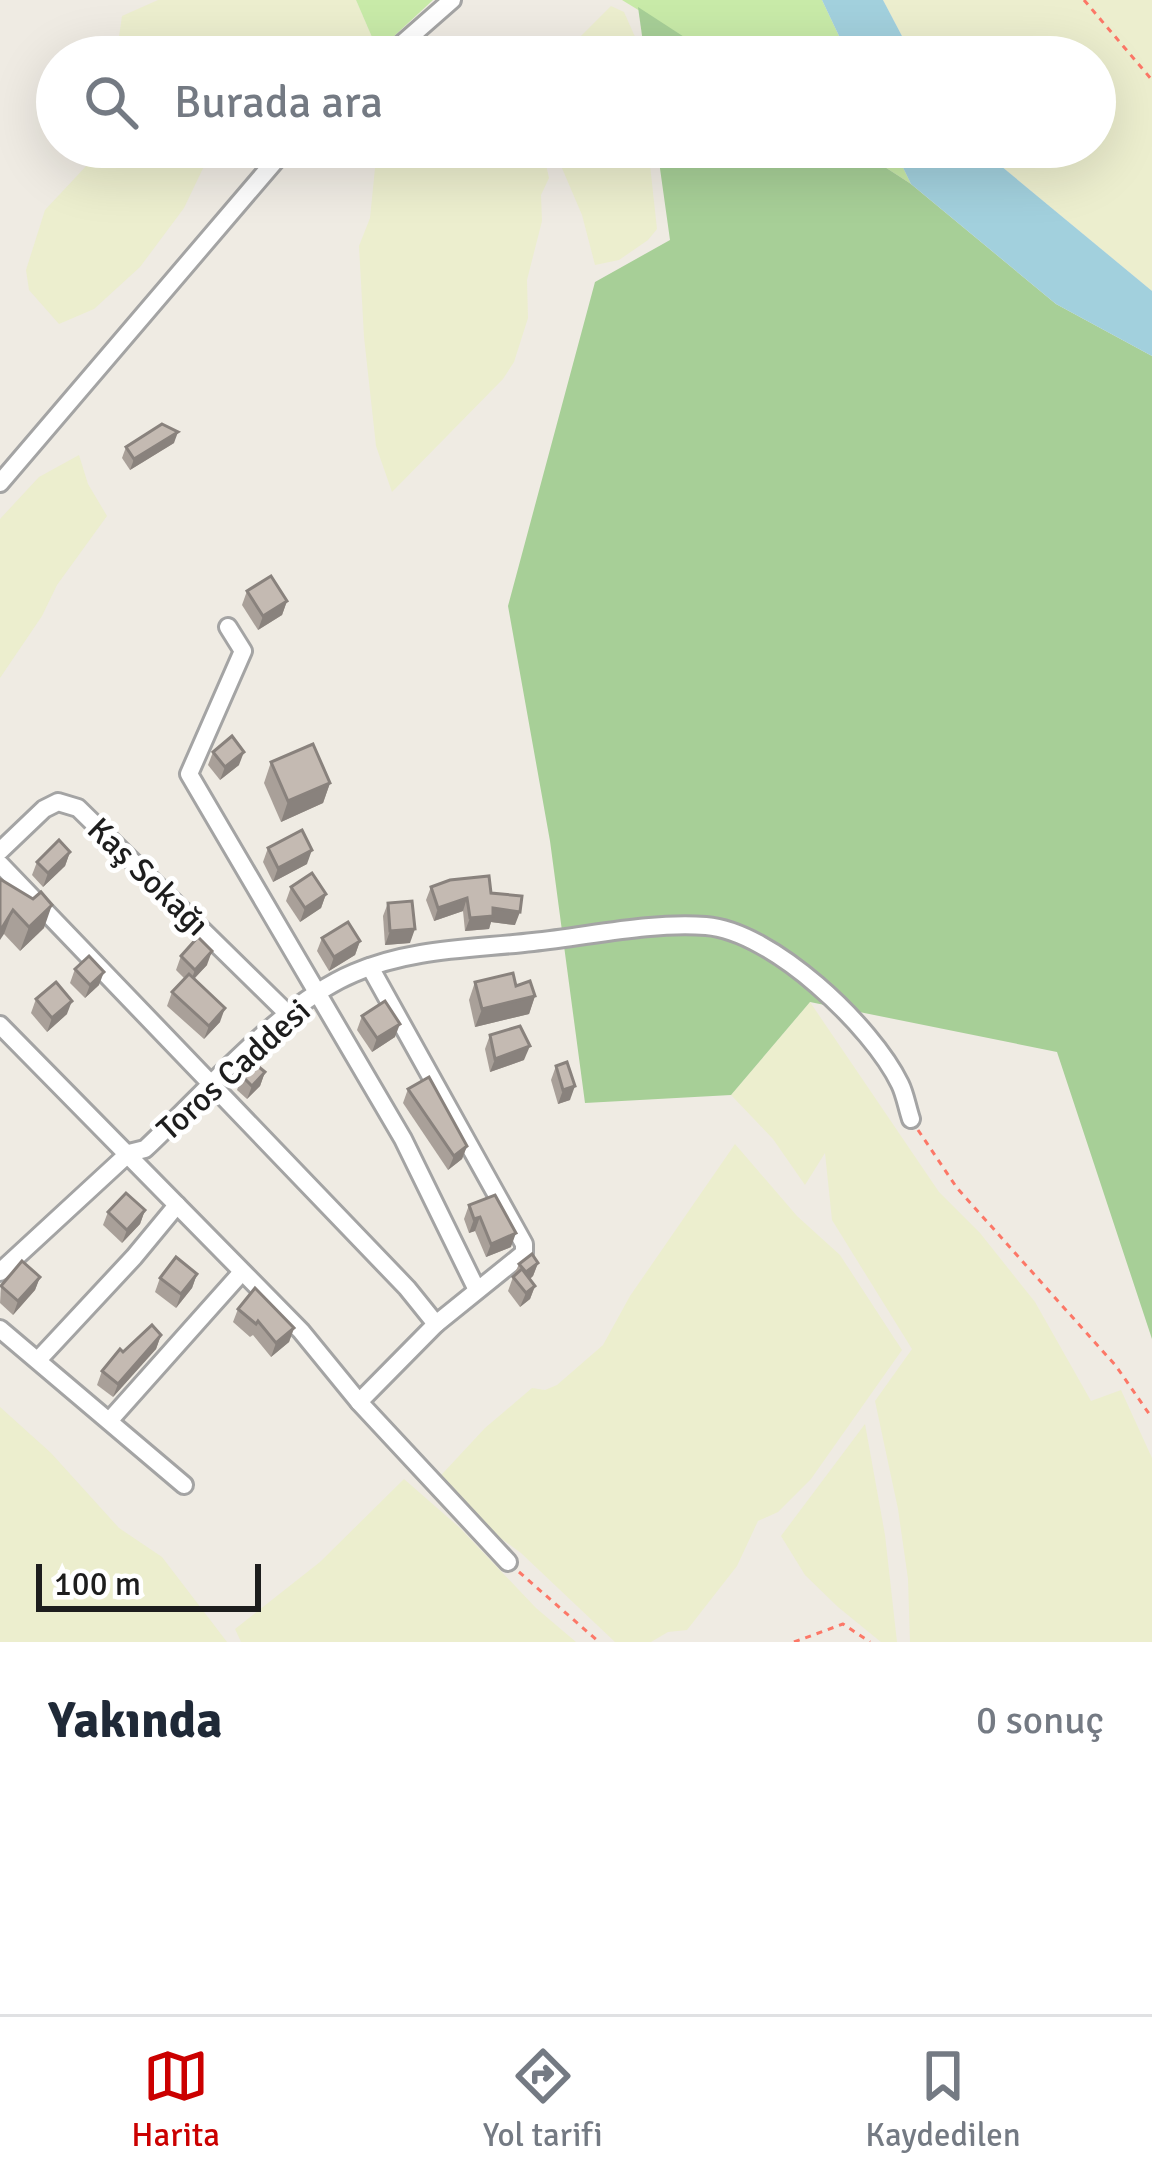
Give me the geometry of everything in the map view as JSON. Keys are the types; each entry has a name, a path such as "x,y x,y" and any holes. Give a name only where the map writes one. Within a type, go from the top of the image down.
{"street":[{"path":"411,36 452,0"},
{"path":"0,483 269,168"},
{"name":"Toros Caddesi","path":"0,1272 129,1153 145,1149 288,1014 316,994 190,774 242,651 228,627"},
{"name":"Kaş Sokağı","path":"0,851 44,809 58,802 78,808 288,1014"},
{"path":"0,864 407,1288 436,1324"},
{"path":"476,1288 403,1139 316,994 370,968 442,950 597,932 711,926 763,945 858,1024 899,1083 911,1118"},
{"path":"359,1402 436,1324 524,1253 524,1244 370,968"},
{"path":"0,1025 301,1331 359,1402 508,1562"},
{"path":"38,1360 177,1204"},
{"path":"110,1420 242,1272"},
{"path":"0,1329 184,1485"}],"path":[{"path":"1084,0 1115,36"},
{"path":"1116,38 1152,80"},
{"path":"911,1118 957,1188 1116,1366 1152,1418"},
{"path":"508,1562 599,1642"},
{"path":"794,1642 843,1624 870,1642"}],"green space":[{"path":"158,0 356,0 372,36 119,36 122,16"},
{"path":"356,0 433,0 394,36 372,36"},
{"path":"622,0 822,0 839,36 681,36"},
{"path":"883,0 1152,0 1152,291 1003,168 1116,168 1116,36 902,36"},
{"path":"611,6 624,12 635,36 581,36"},
{"path":"638,7 683,36 642,36"},
{"path":"84,168 203,168 184,208 140,267 94,309 59,324 29,290 26,270 45,210"},
{"path":"375,168 547,168 542,221 527,280 528,318 514,362 503,379 392,492 376,446 364,337 359,246 370,218"},
{"path":"562,168 650,168 657,229 619,260 595,265 582,215"},
{"path":"660,168 886,168 1056,304 1152,356 1152,1339 1057,1052 810,1002 731,1095 585,1103 550,841 508,606 595,282 670,240"},
{"path":"886,168 903,168 911,184"},
{"path":"79,455 88,484 107,516 57,585 0,678 0,519 39,477"},
{"path":"810,1002 939,1192 980,1233 1035,1302 1091,1401 1121,1390 1152,1458 1152,1642 910,1642 908,1579 898,1509 875,1401 912,1349 832,1220 825,1153 805,1185 773,1139 731,1095"},
{"path":"735,1144 797,1216 840,1255 902,1350 811,1479 778,1512 758,1521 737,1566 687,1630 668,1632 651,1642 615,1642 521,1553 430,1487 485,1428 532,1388 557,1385 603,1345 630,1296"},
{"path":"0,1407 51,1453 119,1528 162,1557 227,1642 0,1642"},
{"path":"865,1424 885,1535 897,1642 881,1642 838,1607 805,1575 781,1536"},
{"path":"404,1479 576,1642 241,1642 235,1629 320,1562"}],"water":[{"path":"822,0 883,0 902,36 839,36"},
{"path":"903,168 1003,168 1152,291 1152,356 1056,304 911,184"}],"building":[{"path":"162,424 178,432 134,459 126,447"},
{"path":"271,576 287,601 263,616 247,591"},
{"path":"232,736 244,752 225,767 213,752"},
{"path":"313,744 330,783 288,801 271,762"},
{"path":"302,830 312,850 278,868 268,848"},
{"path":"59,840 70,852 48,873 37,862"},
{"path":"312,873 326,894 305,908 291,887"},
{"path":"489,876 491,893 522,896 520,912 493,908 493,916 470,918 467,898 438,908 431,887"},
{"path":"0,879 33,899 41,892 52,905 29,927 13,910 0,931"},
{"path":"412,901 415,929 390,931 388,903"},
{"path":"348,922 360,941 334,957 322,938"},
{"path":"198,937 212,951 195,970 181,956"},
{"path":"89,956 104,972 90,985 75,969"},
{"path":"513,973 516,986 530,981 535,996 482,1009 475,982"},
{"path":"189,974 225,1008 209,1026 172,992"},
{"path":"56,982 72,1001 52,1018 36,999"},
{"path":"385,1001 400,1024 377,1038 362,1016"},
{"path":"520,1026 530,1046 495,1059 490,1035"},
{"path":"567,1062 575,1086 563,1090 556,1066"},
{"path":"254,1063 265,1072 252,1086 242,1076"},
{"path":"429,1077 467,1146 454,1156 408,1089"},
{"path":"126,1193 145,1210 127,1230 108,1212"},
{"path":"495,1195 516,1233 491,1244 480,1217 474,1219 469,1205"},
{"path":"532,1254 538,1263 526,1272 519,1264"},
{"path":"176,1257 197,1274 181,1294 160,1278"},
{"path":"22,1261 40,1277 18,1301 1,1286"},
{"path":"522,1269 535,1286 526,1293 513,1277"},
{"path":"255,1288 294,1328 276,1343 258,1321 256,1324 238,1309"},
{"path":"152,1325 161,1335 118,1384 102,1371 120,1349 123,1352"}]}
